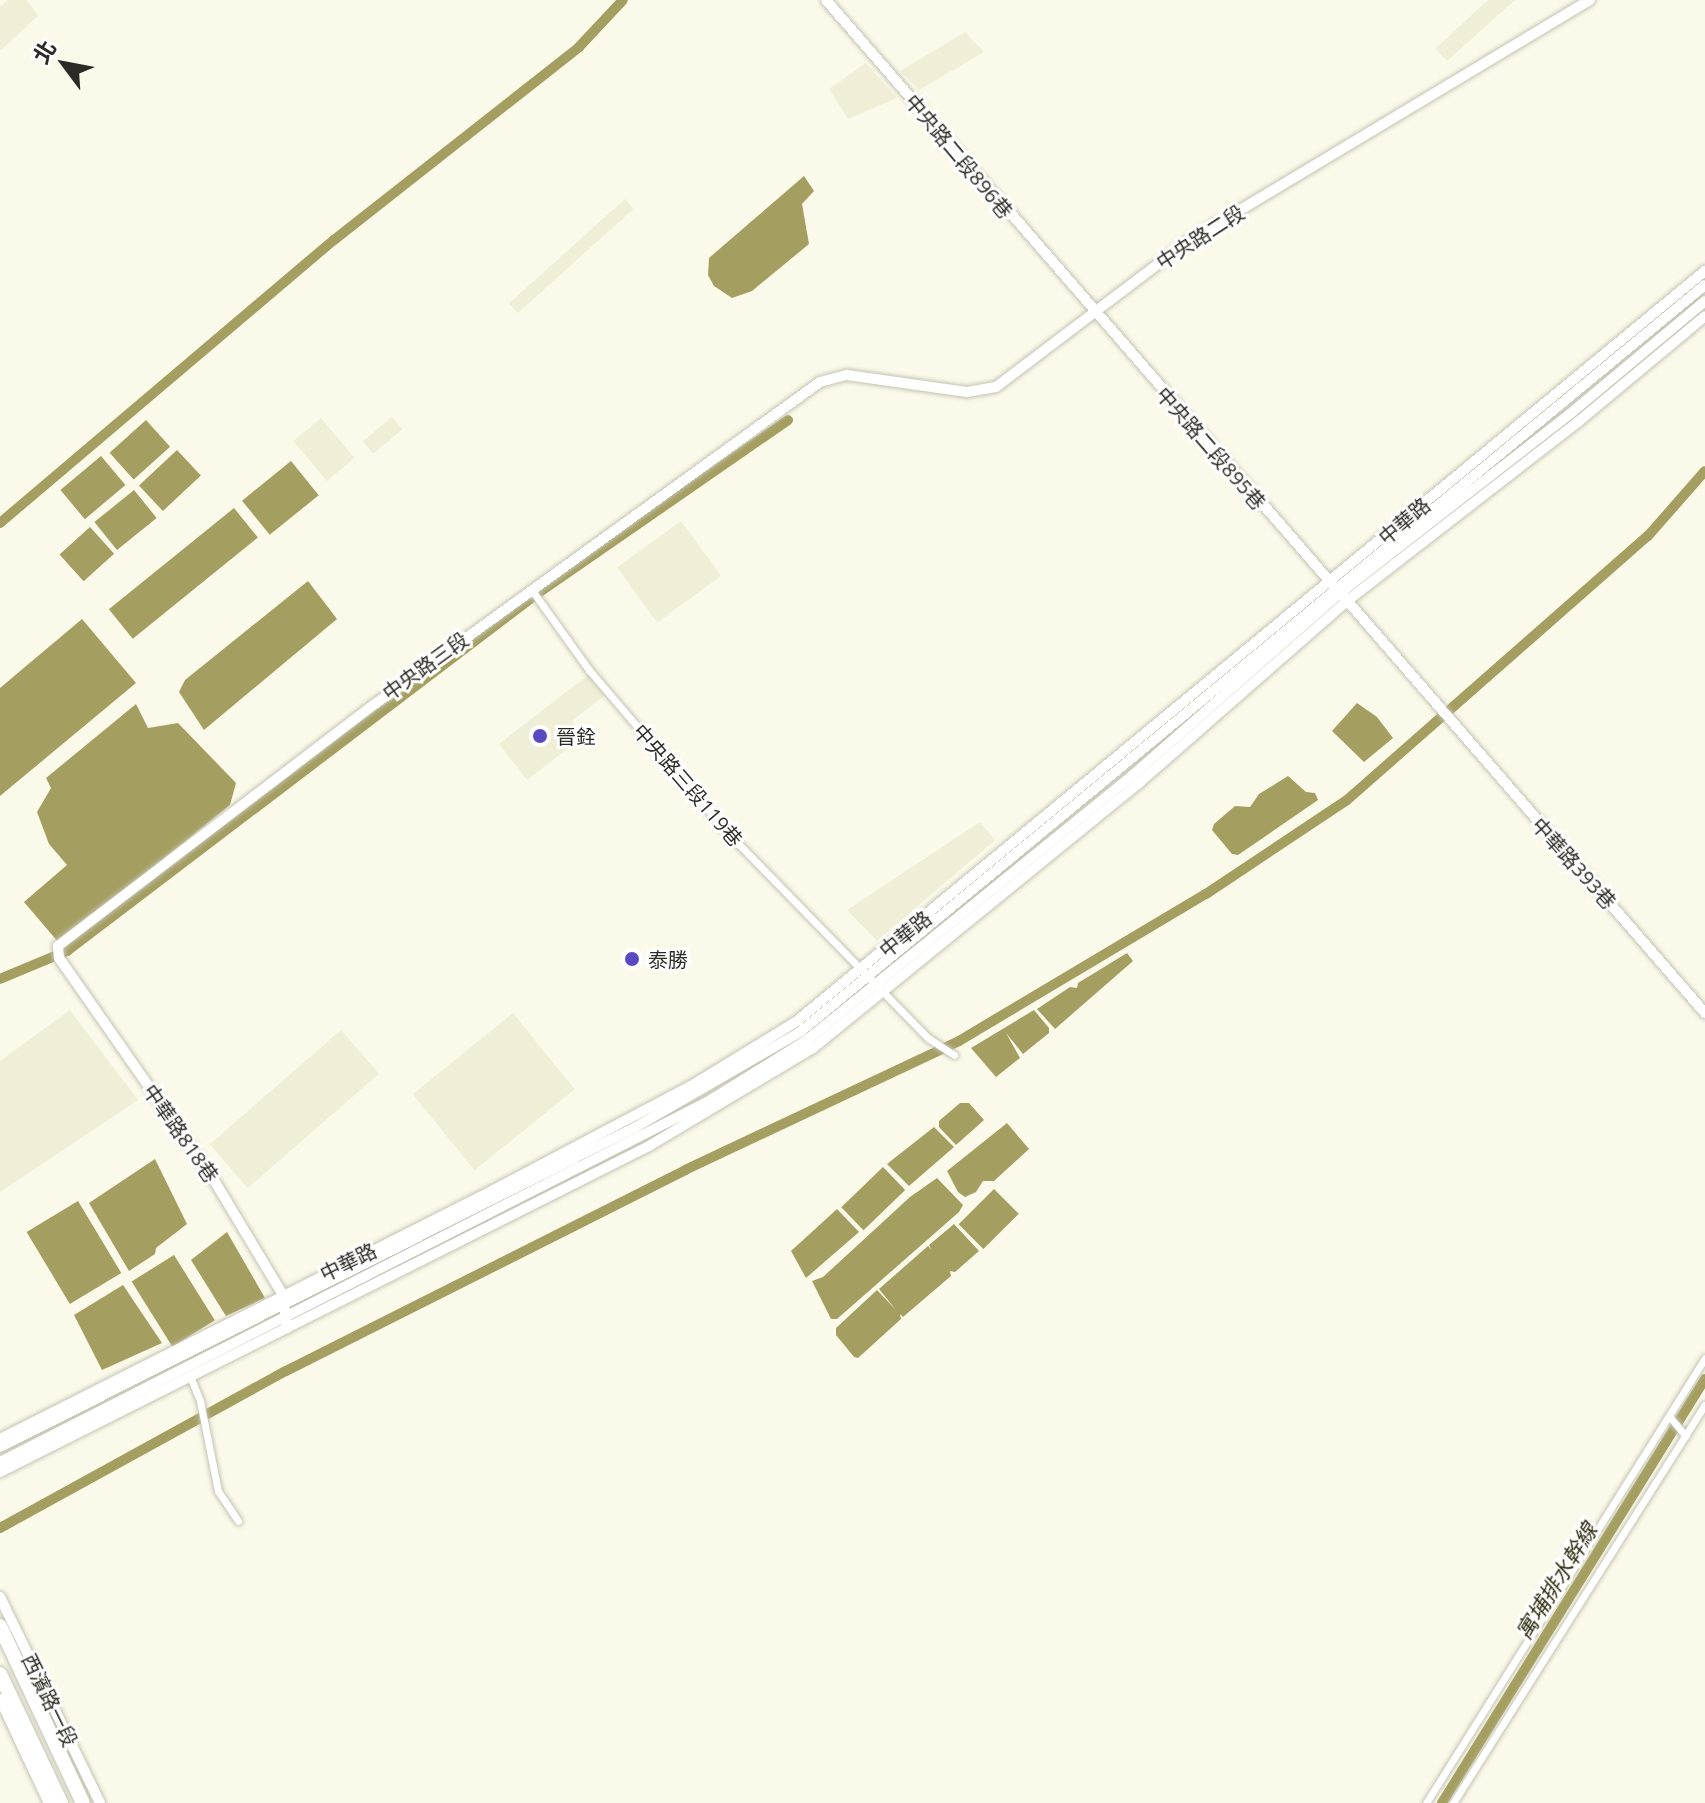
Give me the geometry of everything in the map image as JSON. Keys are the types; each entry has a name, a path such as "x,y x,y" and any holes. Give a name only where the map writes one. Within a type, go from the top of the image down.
{"highway":[{"path":"0,1626 83,1803"},
{"path":"0,1674 61,1803"}],"main road":[{"name":"中央路二段896巷","path":"826,0 1094,312"},
{"name":"中央路二段","path":"800,396 820,382 847,375 967,392 989,390 1187,242 1590,0"},
{"name":"中華路","path":"0,1462 696,1083 797,1021 872,980 1139,783 1338,591 1705,271"},
{"name":"中華路","path":"0,1439 707,1102 807,1040 872,980 1705,285"},
{"name":"中華路","path":"1338,591 1570,414 1705,301"},
{"name":"中央路二段895巷","path":"1094,312 1338,591"},
{"name":"中華路","path":"1338,591 1578,422 1705,316"},
{"name":"中央路三段","path":"58,946 531,589 800,396"},
{"name":"中華路393巷","path":"1338,591 1440,712 1705,1013"},
{"name":"中華路818巷","path":"58,946 59,958 212,1177 284,1305 287,1328"},
{"name":"中華路","path":"0,1472 711,1112 813,1048 872,980"},
{"name":"中華路","path":"0,1447 284,1305"},
{"name":"西濱路一段","path":"0,1597 100,1803"},
{"path":"0,1699 49,1803"}],"street":[{"name":"中央路三段119巷","path":"531,589 589,670 725,830 935,1042 954,1055"},
{"path":"1426,1803 1705,1358"},
{"path":"190,1376 200,1401 218,1491 238,1521"},
{"path":"1453,1803 1705,1405"},
{"path":"1669,1416 1686,1436"}],"shaded area":[{"path":"8,0 27,0 38,16 0,51 0,7"},
{"path":"1488,0 1515,0 1447,61 1435,49"},
{"path":"965,32 984,52 919,90 900,71"},
{"path":"866,63 897,98 848,119 829,89"},
{"path":"804,176 814,191 802,204 809,244 752,291 732,298 714,286 708,275 709,258"},
{"path":"625,199 634,209 518,313 509,303"},
{"path":"392,417 402,429 373,454 363,441"},
{"path":"321,418 354,458 327,481 293,441"},
{"path":"146,420 170,447 134,480 110,453"},
{"path":"177,450 201,476 163,511 139,485"},
{"path":"101,456 125,485 85,519 60,490"},
{"path":"291,461 319,495 270,535 242,501"},
{"path":"134,490 157,518 117,550 94,522"},
{"path":"234,508 258,538 133,639 109,609"},
{"path":"681,521 721,576 657,622 617,567"},
{"path":"90,527 114,554 84,581 60,554"},
{"path":"308,581 337,619 204,730 179,692 185,680"},
{"path":"82,619 136,683 0,796 0,688"},
{"name":"晉銓","path":"588,675 604,696 572,721 584,736 527,780 499,744"},
{"path":"1357,703 1377,717 1393,738 1364,762 1332,731"},
{"path":"136,704 148,728 178,723 236,783 230,805 59,943 24,902 67,865 49,844 37,812 51,788 46,778"},
{"path":"1288,776 1306,792 1315,793 1318,800 1238,855 1232,854 1212,830 1214,824 1235,806 1250,807 1259,794"},
{"path":"980,822 995,840 877,941 847,910"},
{"path":"1127,953 1133,961 1055,1029 1037,1009 1070,987 1077,988 1078,983"},
{"path":"70,1010 138,1100 0,1192 0,1061"},
{"path":"1034,1010 1049,1028 1049,1033 1023,1054 1006,1033 1020,1058 996,1077 971,1048"},
{"path":"513,1013 575,1089 474,1170 413,1094"},
{"path":"341,1030 379,1074 248,1188 210,1144"},
{"path":"960,1103 969,1103 984,1120 956,1145 939,1127 939,1121"},
{"path":"1007,1123 1029,1149 994,1181 983,1181 976,1192 965,1197 958,1192 947,1171"},
{"path":"934,1127 954,1147 909,1186 887,1164"},
{"path":"155,1159 187,1224 156,1248 155,1254 129,1271 89,1203"},
{"path":"883,1167 905,1190 864,1230 841,1207"},
{"path":"937,1178 963,1205 959,1212 837,1319 831,1319 812,1281 823,1277 910,1197"},
{"path":"994,1189 1019,1214 983,1249 959,1224"},
{"path":"78,1201 121,1273 70,1304 27,1232"},
{"path":"837,1209 859,1232 806,1278 791,1251"},
{"path":"954,1224 979,1251 955,1272 950,1271 951,1276 903,1317 900,1314 901,1319 858,1358 854,1357 836,1335 836,1328 877,1290 896,1310 879,1289 928,1246 931,1249 929,1245"},
{"path":"227,1232 265,1298 226,1316 191,1260"},
{"path":"174,1255 215,1320 172,1347 132,1281"},
{"path":"123,1285 162,1343 102,1370 74,1315"}],"waterway":[{"path":"0,523 334,240 579,47 623,0"},
{"path":"0,979 67,951 534,596 788,420"},
{"path":"0,1528 286,1371 685,1170 959,1041 1206,894 1347,800 1648,536 1705,471"},
{"name":"寓埔排水幹線","path":"1442,1803 1705,1379"}],"place":[{"name":"晉銓","path":"540,736"},
{"name":"泰勝","path":"632,959"}]}
